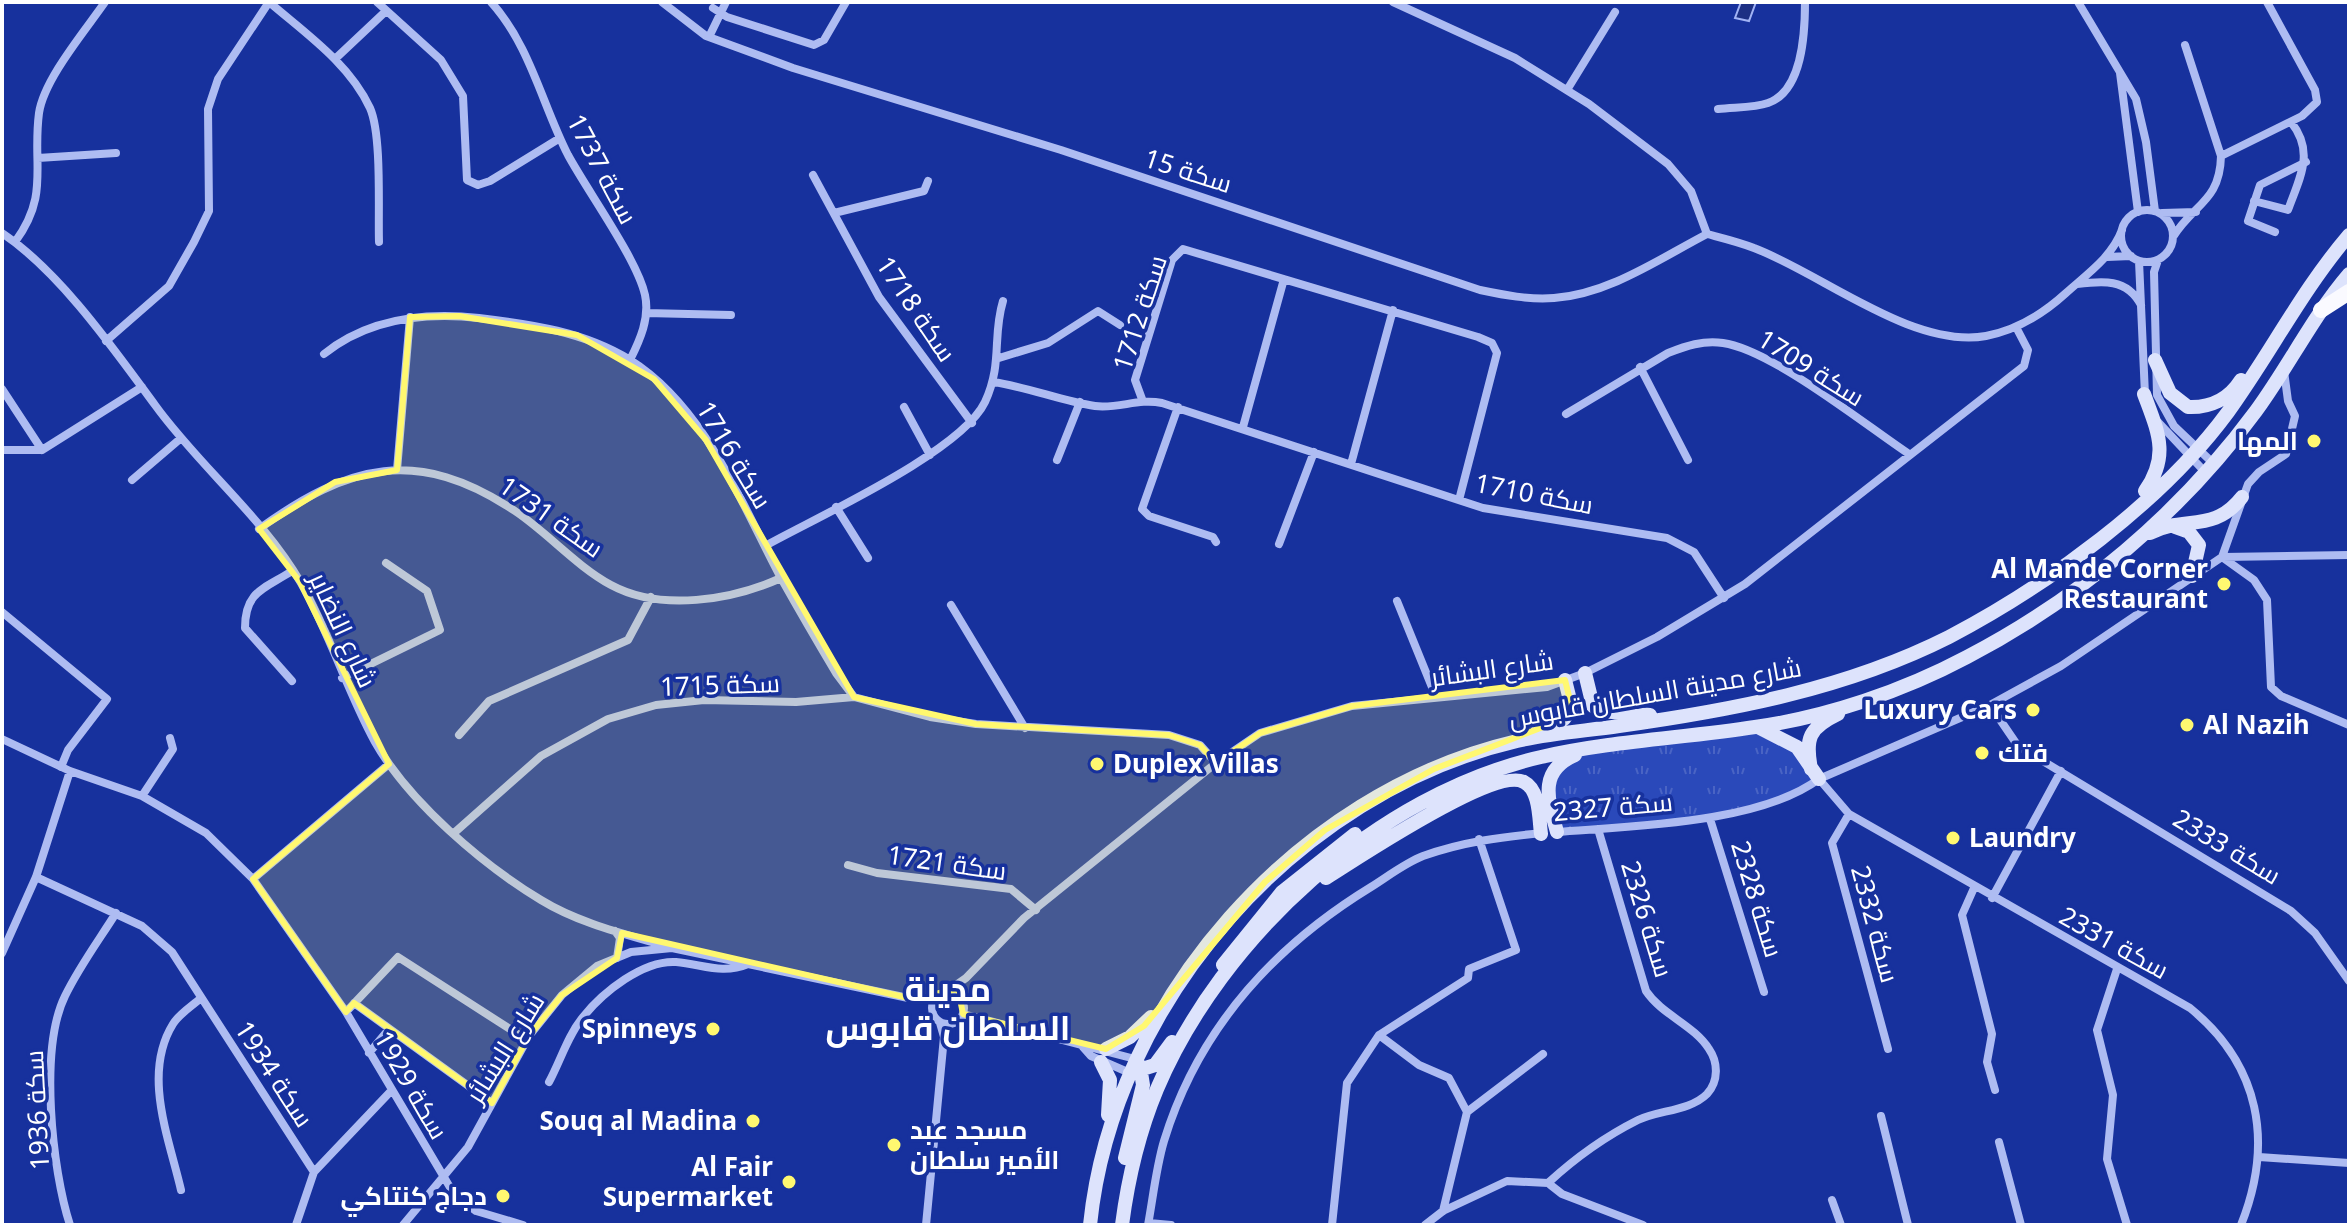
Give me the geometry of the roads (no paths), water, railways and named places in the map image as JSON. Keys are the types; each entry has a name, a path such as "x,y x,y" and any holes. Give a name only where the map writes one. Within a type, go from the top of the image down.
{"main road":[{"name":"شارع مدينة السلطان قابوس","path":"1090,1225 1105,1143 1164,1002 1202,951 1265,882 1325,830 1378,796 1420,776 1516,741 1674,717 1826,687 1899,660 1996,610 2050,574 2130,512 2194,453 2261,364 2298,303 2346,237"},
{"name":"شارع مدينة السلطان قابوس","path":"1122,1225 1136,1152 1157,1088 1180,1045 1236,962 1292,900 1348,850 1397,816 1463,782 1535,758 1602,746 1758,727 1814,715 1886,692 1962,660 2013,633 2062,601 2142,536 2210,468 2284,370 2321,310 2349,274"},
{"path":"2321,310 2349,292"},
{"path":"2155,360 2162,382 2179,402 2200,407 2216,403 2235,389 2267,339 2298,303"},
{"path":"2130,512 2158,472 2158,433 2144,394"},
{"path":"2142,536 2170,526 2213,521 2227,513 2242,497"},
{"path":"2170,526 2189,532 2199,545 2192,576"},
{"path":"1585,673 1593,706 1600,711 1674,717"},
{"path":"1516,741 1564,719 1572,708 1565,680"},
{"path":"1815,774 1807,745 1815,726 1886,692"},
{"path":"1758,727 1797,747 1815,774"},
{"path":"1557,832 1548,792 1551,773 1560,761 1602,746"},
{"path":"1292,900 1401,830 1454,801 1510,780 1523,781 1531,789 1541,834"},
{"path":"1114,1225 1143,1085 1136,1068 1163,1057 1236,946 1282,892 1309,868 1384,815 1444,785 1463,782"},
{"path":"1105,1143 1110,1080 1104,1055 1130,1037 1164,1002"}],"street":[{"path":"15,242 31,220 38,194 39,110 105,2"},
{"path":"106,341 169,286 209,211 208,109 218,79 269,2 335,59 370,109 375,131 379,242"},
{"path":"377,2 441,60 463,96 467,180 478,185 490,181 560,138"},
{"name":"سكة 1737","path":"491,2 518,42 560,138 639,280 646,313"},
{"name":"سكة 15","path":"662,2 679,18 709,37 920,109 1061,150 1480,290 1516,297 1555,298 1617,282 1707,234"},
{"path":"709,37 717,10 726,2"},
{"path":"717,10 814,45 824,40 846,2"},
{"path":"1393,2 1515,58 1567,90 1668,164 1691,191 1707,234 1755,248 1923,328 1955,336 1984,336 2016,327 2048,310 2107,257 2122,230 2138,212 2197,212"},
{"path":"1718,109 1771,102 1795,77 1805,36 1805,2"},
{"path":"2078,2 2120,72 2142,119 2157,212 2167,219 2173,237"},
{"path":"2221,156 2313,110 2317,102 2315,90 2267,2"},
{"path":"335,59 386,11"},
{"path":"1567,90 1615,12"},
{"path":"2107,257 2158,260 2166,255 2181,225 2197,212 2216,187 2221,156 2185,45"},
{"path":"2120,72 2138,212"},
{"path":"2254,201 2288,210 2306,162 2304,142 2291,122"},
{"path":"38,158 116,153"},
{"path":"2275,232 2248,221 2261,183 2306,162"},
{"name":"سكة 1718","path":"813,175 879,297 972,423"},
{"path":"834,213 924,191 928,181"},
{"path":"2122,230 2125,249 2135,258 2141,306 2144,394 2160,424 2210,468"},
{"name":"شارع النضاير","path":"2,233 15,242 106,341 180,439 292,571 316,615 342,678 389,764 454,833 543,901 614,930 672,948"},
{"name":"سكة 1712","path":"1142,399 1135,380 1172,260 1183,249 1478,337 1492,343 1497,353 1459,500"},
{"path":"2158,260 2154,272 2157,395 2164,412 2194,453"},
{"path":"1243,427 1284,279"},
{"path":"2076,285 2113,282 2135,294 2141,306"},
{"name":"سكة 1718","path":"765,546 930,455 972,423 993,382 999,358 998,319 1003,301"},
{"path":"1351,464 1393,310"},
{"path":"999,358 1048,343 1098,311 1120,325"},
{"path":"630,360 641,339 646,313 731,315"},
{"name":"سكة 1716","path":"324,354 368,327 410,317 459,316 523,323 577,335 630,360 680,404 706,440 781,578 836,673 854,697"},
{"path":"397,470 410,317"},
{"name":"شارع البشائر","path":"946,992 966,978 1036,910 1216,763 1260,733 1294,720 1352,706 1547,687 1585,673 1657,637 1724,598 1806,539 1909,454 2024,366 2028,350 2016,327"},
{"name":"سكة 1709","path":"1566,414 1640,367 1686,346 1709,342 1743,348 1764,356 1909,454"},
{"path":"1640,367 1688,460"},
{"path":"2222,557 2242,497 2259,472 2286,454 2295,416 2288,401 2284,370"},
{"name":"سكة 1710","path":"993,382 1108,407 1142,399 1178,407 1483,508 1667,538 1683,544 1703,561 1724,598"},
{"path":"2,450 42,450 142,387"},
{"path":"2,389 42,450"},
{"path":"1057,460 1080,402"},
{"path":"904,407 930,455"},
{"path":"1178,407 1142,509 1149,516 1213,537 1216,542"},
{"path":"132,480 180,439"},
{"path":"1279,544 1314,452"},
{"name":"سكة 1731","path":"259,529 296,503 335,482 397,470 438,474 478,491 514,511 611,585 651,597 712,598 751,591 781,578"},
{"path":"836,507 868,558"},
{"path":"2222,557 2349,555"},
{"path":"2222,557 2254,580 2267,600 2271,687 2281,696 2349,725"},
{"name":"سكة 2327","path":"1148,1224 1164,1142 1194,1066 1235,1003 1284,948 1350,900 1420,857 1479,839 1710,819 1803,791 1815,774 1990,705 2061,666 2222,557"},
{"path":"342,678 440,630 427,591 386,563"},
{"path":"292,571 252,598 245,607 245,628 292,681"},
{"path":"459,735 489,701 628,640 651,597"},
{"path":"1397,601 1436,697"},
{"path":"951,605 1025,728"},
{"path":"2,612 107,699 68,750 36,877 3,948"},
{"name":"سكة 1715","path":"454,833 541,756 608,719 656,705 704,700 796,702 854,697 930,717 1025,728 1169,735 1200,745 1216,763"},
{"name":"سكة 2333","path":"1990,705 2018,746 2291,911 2329,950 2349,981"},
{"path":"142,796 173,749 170,738"},
{"name":"سكة 1929","path":"2,739 65,769 142,796 206,833 253,879 346,1012 442,1179 454,1194 476,1211 523,1225"},
{"path":"253,879 389,764"},
{"path":"1992,898 2061,771"},
{"name":"سكة 2331","path":"1815,774 1849,814 1974,888 2190,1008 2217,1030 2245,1077 2258,1122 2259,1157 2252,1198 2241,1225"},
{"name":"سكة 2332","path":"1849,814 1832,843 1888,1049"},
{"name":"سكة 2328","path":"1710,819 1764,992"},
{"name":"سكة 2326","path":"1548,1183 1571,1162 1639,1120 1690,1104 1706,1095 1715,1080 1716,1065 1708,1047 1657,1007 1646,991 1598,829"},
{"path":"1332,1225 1347,1083 1379,1035 1468,978 1469,969 1516,950 1479,839"},
{"name":"سكة 1721","path":"848,865 877,873 1011,889 1036,910"},
{"name":"سكة 1934","path":"36,877 142,926 172,952 314,1172"},
{"path":"1974,888 1962,915 1992,1034 1987,1062 1995,1090"},
{"name":"سكة 1936","path":"70,1225 54,1124 49,1064 53,1031 64,998 116,913"},
{"path":"614,930 620,938 617,958"},
{"name":"شارع البشائر","path":"403,1225 468,1147 527,1040 562,995 597,966 631,952 672,948 913,999 934,999"},
{"name":"سكة 1929","path":"346,1012 398,957 527,1040"},
{"path":"549,1082 582,1018 596,1003 646,968 675,962 728,972 749,964"},
{"path":"2117,969 2097,1030 2113,1095 2107,1159 2127,1225"},
{"path":"963,1014 966,978"},
{"path":"926,1225 944,1037 940,1023 931,1010 934,999 946,992 962,1001"},
{"path":"181,1190 157,1083 161,1050 174,1022 201,998"},
{"name":"شارع البشائر","path":"913,999 931,1010"},
{"name":"سكة 1929","path":"354,1003 492,1103"},
{"path":"963,1014 1083,1047 1136,1068"},
{"path":"944,1037 951,1024 963,1014"},
{"path":"940,1023 951,1024"},
{"path":"369,1053 389,1029"},
{"path":"1379,1035 1419,1065 1449,1078 1467,1112"},
{"path":"1443,1211 1467,1112 1543,1054"},
{"path":"1104,1055 1136,1068"},
{"path":"296,1225 314,1172 391,1091"},
{"path":"1881,1116 1908,1225"},
{"path":"1999,1142 2021,1225"},
{"path":"2259,1157 2349,1163"},
{"path":"1425,1225 1443,1211 1507,1181 1548,1183 1562,1194 1643,1225"},
{"path":"1832,1200 1841,1225"},
{"path":"1148,1224 1171,1225"}],"water":[{"path":"1741,2 1756,2 1749,21 1735,18"}],"place":[{"name":"المها","path":"2314,441"},
{"name":"Al Mande Corner Restaurant","path":"2224,584"},
{"name":"Luxury Cars","path":"2033,710"},
{"name":"Al Nazih","path":"2187,725"},
{"name":"فتك","path":"1982,753"},
{"name":"Duplex Villas","path":"1097,764"},
{"name":"Laundry","path":"1953,838"},
{"name":"Spinneys","path":"713,1029"},
{"name":"Souq al Madina","path":"753,1121"},
{"name":"مسجد عبد الأمير سلطان","path":"894,1145"},
{"name":"Al Fair Supermarket","path":"789,1182"},
{"name":"دجاج كنتاكي","path":"503,1196"}],"district":[{"name":"مدينة السلطان قابوس","path":"948,1008"}]}
